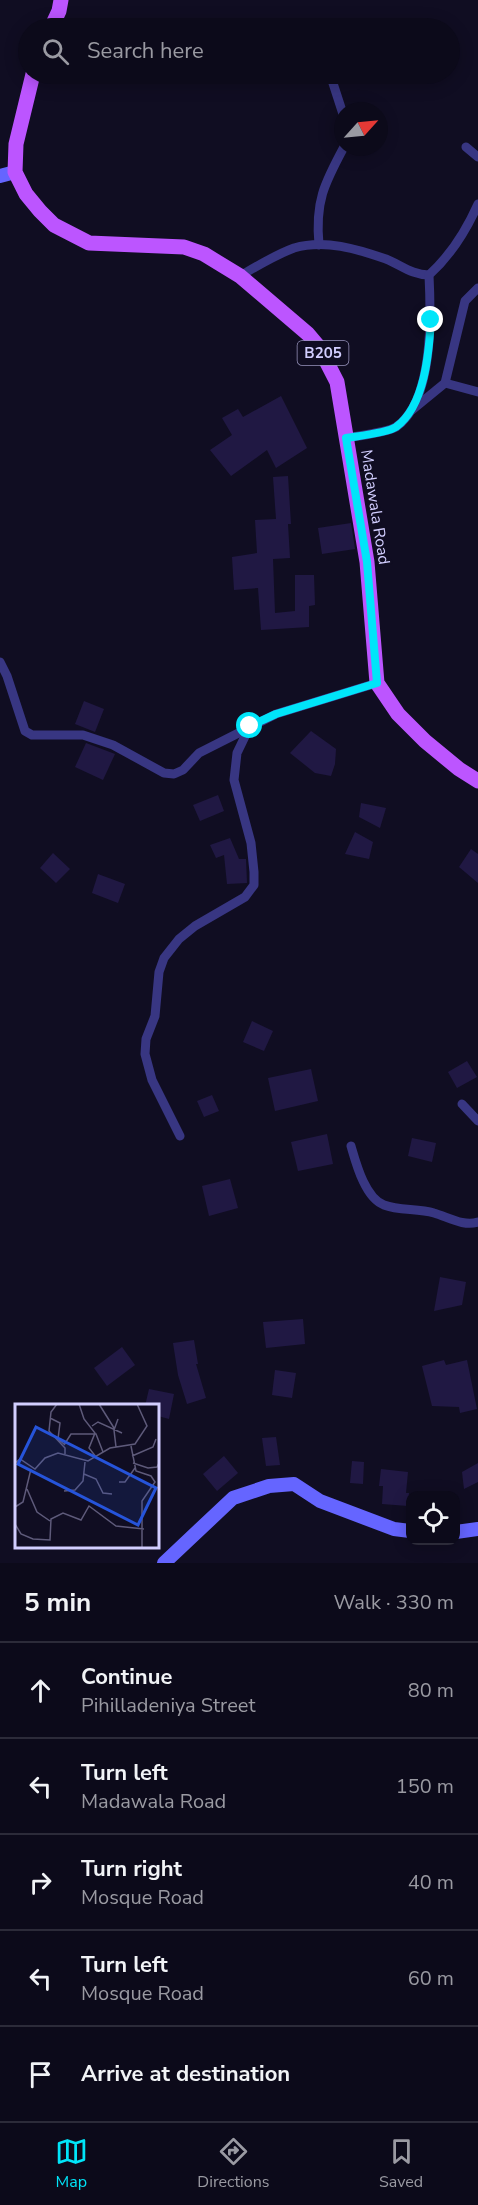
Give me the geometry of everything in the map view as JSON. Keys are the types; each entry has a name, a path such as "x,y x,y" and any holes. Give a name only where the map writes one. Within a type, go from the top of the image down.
{"main road":[{"path":"56,18 61,0"},
{"name":"Madawala Road","path":"31,84 8,174 54,225 89,243 184,247 204,254 240,276 308,334 319,347 337,382 367,562 377,683 398,714 425,741 459,769 477,777"},
{"path":"164,1563 233,1498 269,1486 294,1484 330,1505 394,1529 406,1530"},
{"path":"460,1531 478,1529"}],"street":[{"path":"333,84 339,102"},
{"path":"466,147 478,157"},
{"path":"319,245 317,223 322,190 339,156"},
{"path":"240,276 296,248 319,245 349,247 420,275 429,275 444,261 469,224 478,204"},
{"path":"410,411 421,387 429,354 431,320 429,275"},
{"path":"346,438 395,428 410,411 445,383 465,301 478,288"},
{"path":"445,383 478,392"},
{"path":"0,662 14,695 25,731 32,735 83,735 113,746 164,773 174,774 183,770 199,753 276,714 377,683"},
{"path":"180,1136 152,1080 145,1054 146,1039 155,1016 159,972 164,957 179,939 195,926 245,897 254,885 250,843 234,780 237,753 250,726"},
{"path":"462,1104 478,1121"},
{"path":"351,1146 361,1179 382,1205 426,1210 470,1225 478,1222"}],"building":[{"path":"281,396 307,448 276,468 267,450 231,476 210,450 232,435 222,418 238,409 243,417"},
{"path":"288,476 291,524 288,524 290,558 273,559 275,613 295,611 295,575 314,575 315,605 309,606 309,627 261,630 258,588 234,590 232,557 257,553 255,520 276,519 273,477"},
{"path":"351,523 355,549 322,554 318,528"},
{"path":"84,701 104,709 95,732 75,724"},
{"path":"311,731 336,749 331,776 315,773 290,753"},
{"path":"86,743 115,754 103,780 75,767"},
{"path":"218,795 224,811 200,821 193,805"},
{"path":"361,803 386,808 380,828 359,817"},
{"path":"355,832 373,842 369,859 345,854"},
{"path":"230,838 239,859 246,859 247,883 227,884 224,855 216,858 210,845"},
{"path":"471,849 478,854 478,883 459,867"},
{"path":"53,853 70,869 56,883 40,868"},
{"path":"98,874 125,884 118,903 92,893"},
{"path":"252,1021 273,1031 264,1051 243,1042"},
{"path":"467,1061 477,1077 457,1088 448,1072"},
{"path":"311,1069 318,1101 275,1111 268,1078"},
{"path":"212,1095 219,1111 204,1117 197,1101"},
{"path":"327,1134 333,1164 298,1171 291,1142"},
{"path":"412,1138 436,1143 432,1162 408,1156"},
{"path":"230,1179 238,1208 209,1216 202,1186"},
{"path":"440,1277 466,1282 462,1305 434,1311"},
{"path":"303,1319 305,1344 266,1348 263,1322"},
{"path":"194,1340 198,1364 196,1364 206,1398 187,1404 178,1375 173,1343"},
{"path":"122,1347 135,1365 107,1386 94,1368"},
{"path":"444,1360 446,1365 467,1360 477,1409 460,1413 459,1407 432,1406 422,1366"},
{"path":"275,1370 296,1373 292,1398 272,1395"},
{"path":"149,1389 174,1394 169,1419 159,1416 159,1404 145,1404"},
{"path":"276,1437 280,1465 266,1466 262,1438"},
{"path":"224,1456 238,1473 217,1491 203,1474"},
{"path":"352,1461 364,1462 363,1484 350,1483"},
{"path":"478,1463 478,1482 464,1489 462,1472"},
{"path":"381,1469 408,1472 406,1506 382,1504 383,1486 379,1486"}],"route":[{"path":"250,726 276,714 377,683 367,562 346,438 395,428 410,411 421,387 429,354 431,320"}]}
